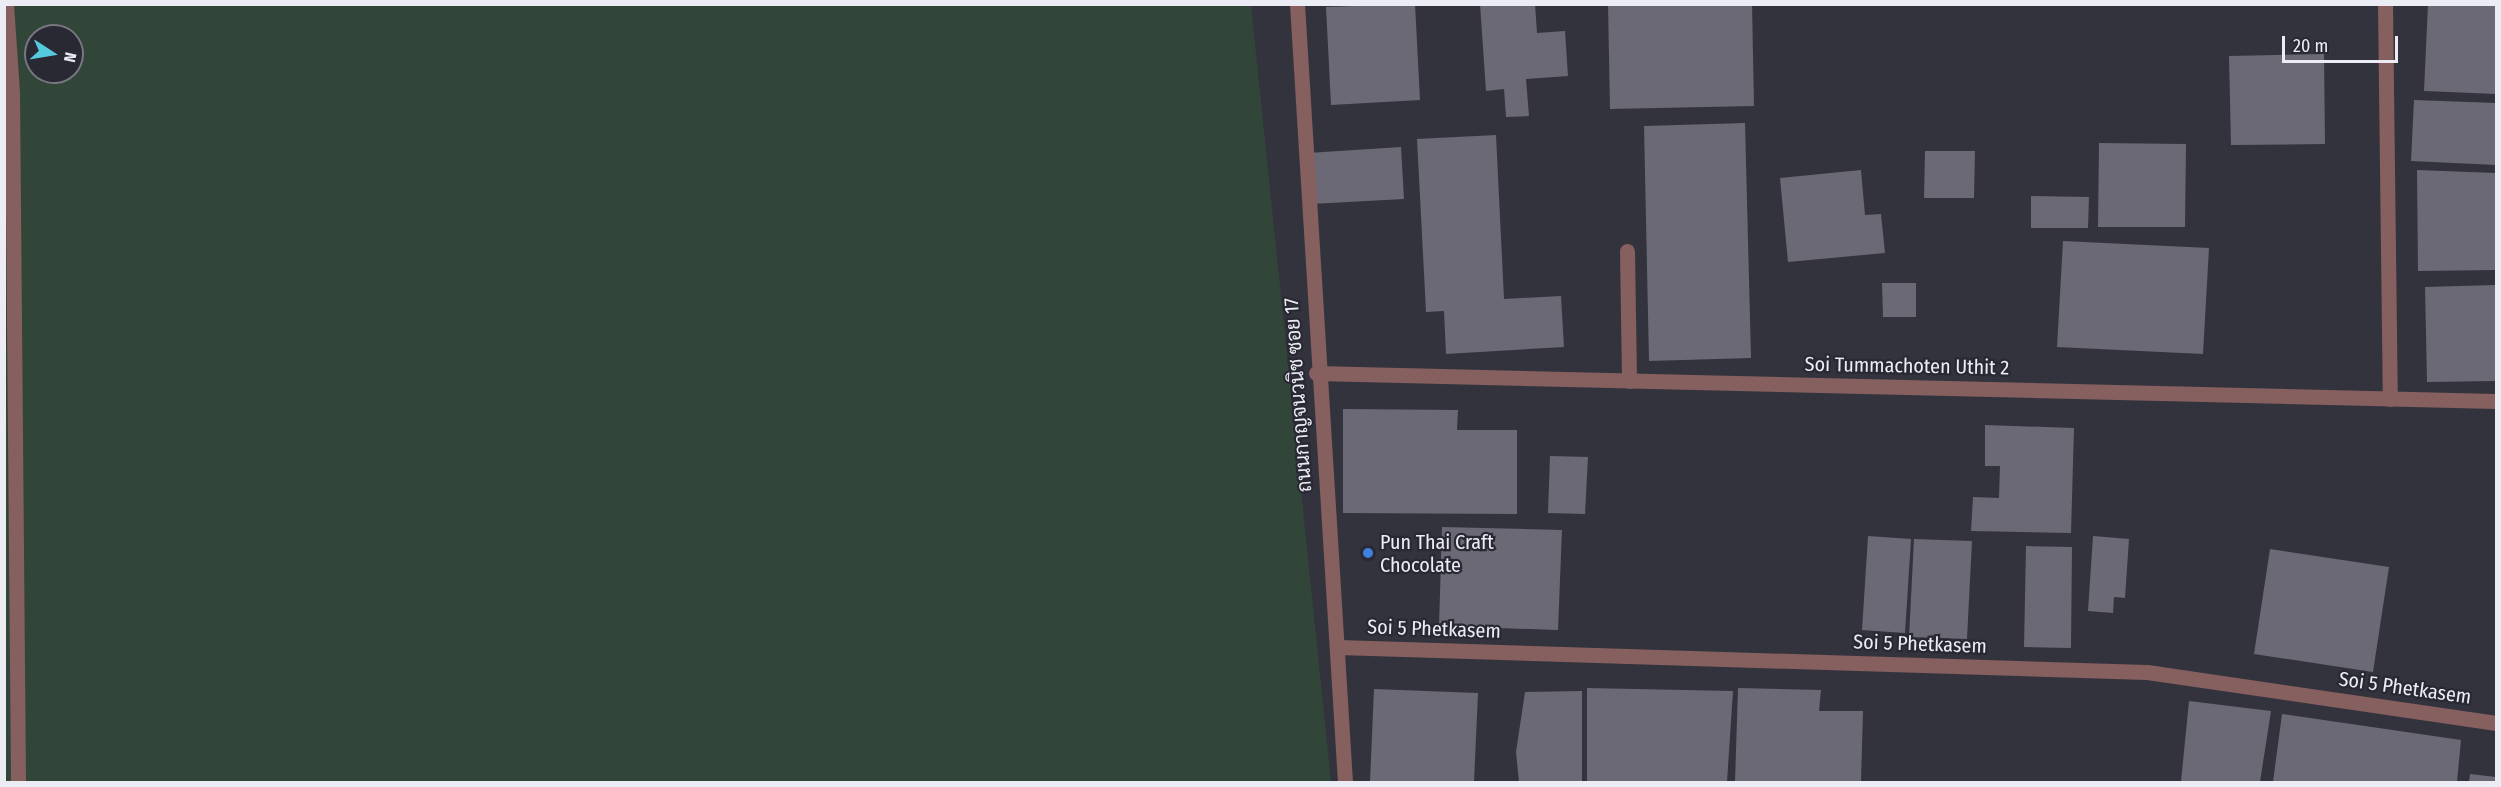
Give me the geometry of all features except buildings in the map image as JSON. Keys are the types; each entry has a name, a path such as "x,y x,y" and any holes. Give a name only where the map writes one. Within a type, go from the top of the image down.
{"street":[{"path":"6,4 12,92 18,783"},
{"name":"ถนนกาญจนวนิช ซอย 17","path":"1297,4 1316,373 1338,647 1345,783"},
{"path":"2385,4 2390,399"},
{"path":"1628,251 1629,381"},
{"name":"Soi Tummachoten Uthit 2","path":"1316,373 2496,400"},
{"name":"Soi 5 Phetkasem","path":"1338,647 2147,672 2496,723"}],"green space":[{"path":"5,5 1251,5 1331,782 5,782"}],"place":[{"name":"Pun Thai Craft Chocolate","path":"1368,553"}]}
